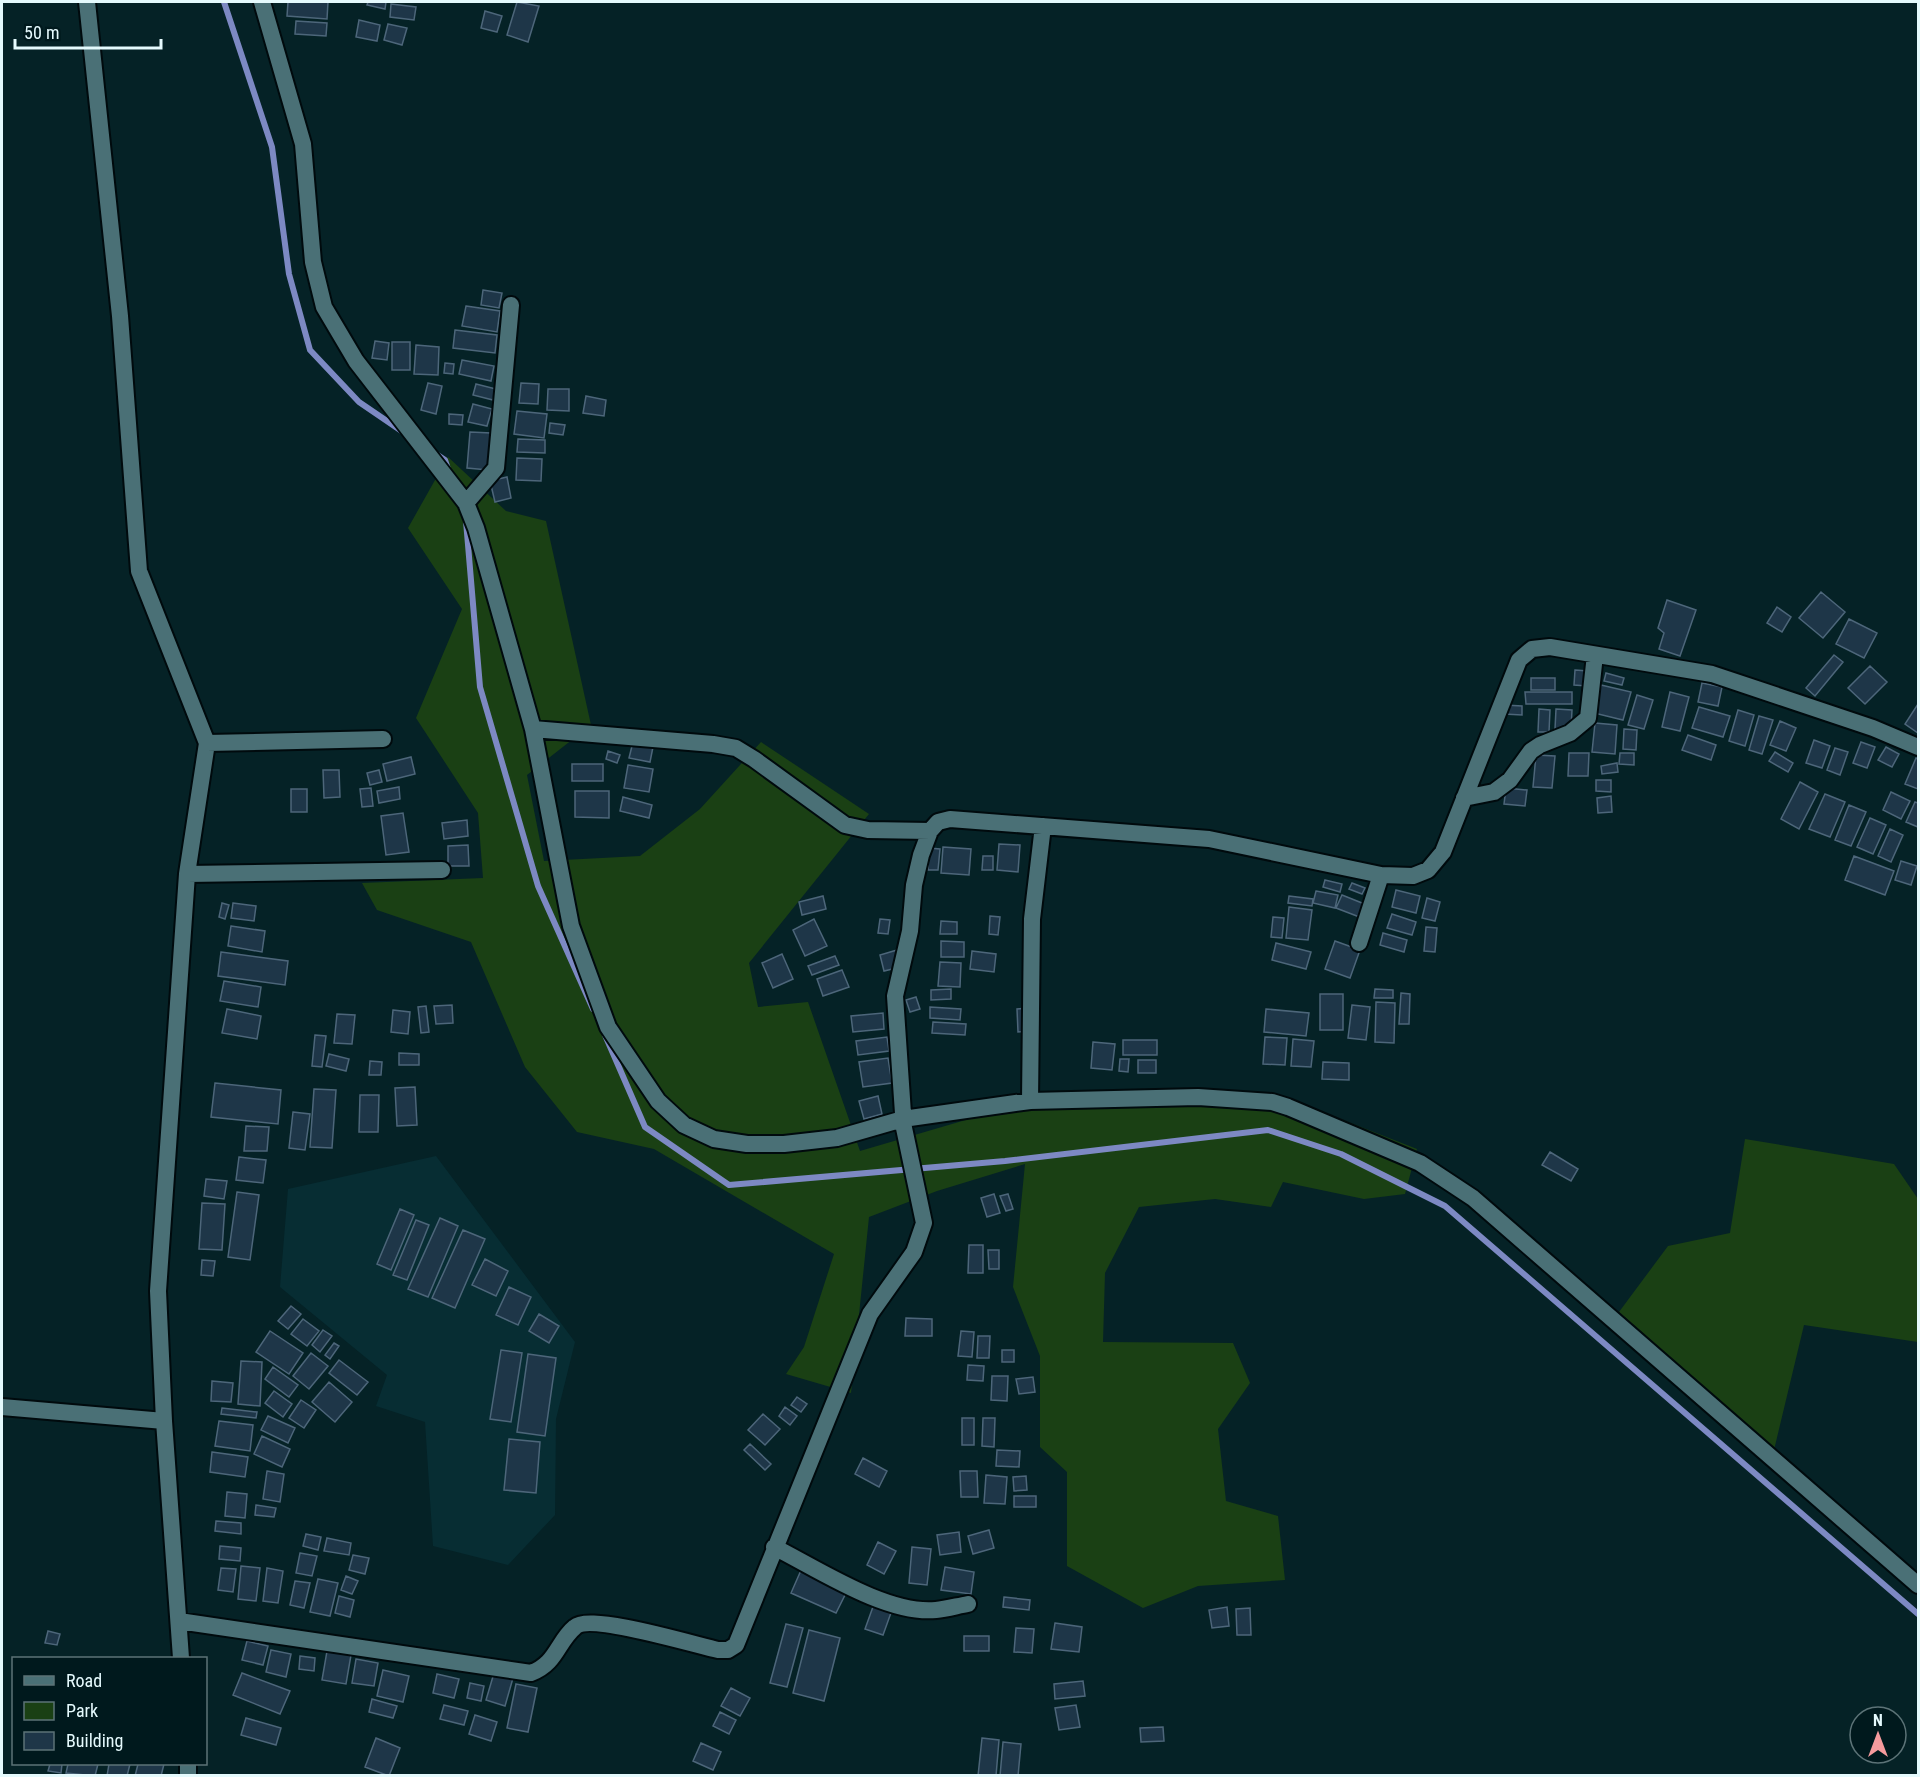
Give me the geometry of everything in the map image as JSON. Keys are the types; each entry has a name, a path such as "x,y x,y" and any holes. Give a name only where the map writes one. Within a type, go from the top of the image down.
{"street":[{"path":"87,2 120,316 139,571 207,743 187,874 159,1259 164,1421 181,1657"},
{"path":"262,2 303,144 313,262 324,307 356,361 466,503 476,528 533,729 571,926 608,1027 658,1101 684,1125 714,1139 747,1144 784,1144 837,1138 904,1123 1030,1101 1198,1097 1272,1102 1379,1143 1420,1163 1473,1198 1918,1585"},
{"path":"466,503 496,468 511,305"},
{"path":"179,1621 420,1655 517,1672 539,1670 562,1646 575,1626 596,1622 718,1650 728,1650 736,1645 870,1314 914,1252 924,1223 904,1123 895,996 910,931 914,885 930,831 938,822 950,819 1209,839 1381,875 1413,876 1436,863 1443,852 1519,660 1533,649 1550,647 1712,674 1873,728 1918,747"},
{"path":"1464,798 1494,792 1510,780 1531,751 1570,733 1588,718 1595,655"},
{"path":"533,729 713,744 736,748 845,825 868,830 930,831"},
{"path":"207,743 383,739"},
{"path":"1030,1101 1032,919 1043,826"},
{"path":"187,874 442,870"},
{"path":"1359,943 1381,875"},
{"path":"2,1407 164,1421"},
{"path":"774,1547 884,1602 911,1609 935,1610 968,1604"}],"shaded area":[{"path":"436,1156 575,1342 556,1419 555,1515 508,1565 433,1546 425,1422 376,1406 387,1375 280,1287 288,1189"}],"green space":[{"path":"448,457 506,511 546,521 591,725 527,775 544,861 640,856 700,809 761,742 869,814 749,963 758,1007 808,1002 860,1151 969,1119 1086,1090 1168,1094 1247,1108 1323,1112 1417,1149 1405,1194 1364,1199 1283,1182 1271,1207 1215,1199 1139,1207 1105,1273 1103,1342 1233,1343 1250,1383 1218,1429 1226,1501 1278,1516 1285,1580 1198,1586 1143,1608 1067,1566 1067,1472 1040,1447 1040,1356 1013,1287 1025,1164 937,1191 869,1217 851,1393 786,1374 804,1347 834,1254 654,1149 577,1132 525,1067 471,942 377,910 362,883 483,878 478,813 416,718 462,609 408,528"},
{"path":"1745,1139 1894,1164 1918,1199 1918,1342 1804,1325 1774,1450 1619,1312 1668,1246 1730,1233"}],"building":[{"path":"288,2 328,2 327,19 287,16"},
{"path":"368,2 386,2 385,9 367,5"},
{"path":"517,2 539,6 528,42 507,35"},
{"path":"391,4 416,7 414,20 390,17"},
{"path":"485,11 502,16 497,32 481,28"},
{"path":"359,20 380,25 377,41 356,37"},
{"path":"296,21 327,23 326,36 295,34"},
{"path":"388,24 407,28 402,45 384,40"},
{"path":"483,290 502,293 499,308 481,305"},
{"path":"466,306 500,311 497,332 462,326"},
{"path":"455,330 497,335 495,353 453,348"},
{"path":"375,341 389,343 387,360 372,358"},
{"path":"392,342 410,342 410,370 392,370"},
{"path":"416,345 439,347 438,375 414,374"},
{"path":"462,360 494,366 491,381 459,374"},
{"path":"445,363 454,364 453,374 444,373"},
{"path":"428,383 442,386 436,414 421,410"},
{"path":"521,383 539,384 538,404 519,403"},
{"path":"476,384 496,389 493,400 473,395"},
{"path":"548,389 569,389 569,411 547,410"},
{"path":"586,396 606,400 604,416 583,413"},
{"path":"473,404 492,409 487,426 468,422"},
{"path":"517,411 547,414 544,438 514,434"},
{"path":"449,414 463,415 462,425 449,424"},
{"path":"550,423 565,425 563,435 549,433"},
{"path":"470,432 491,433 488,470 467,468"},
{"path":"518,439 545,440 545,453 517,452"},
{"path":"517,458 542,459 541,481 516,480"},
{"path":"507,477 511,498 495,502 490,481"},
{"path":"1821,592 1845,612 1823,638 1799,618"},
{"path":"1667,600 1696,610 1680,656 1659,649 1664,633 1658,628"},
{"path":"1777,607 1791,617 1782,632 1767,623"},
{"path":"1849,619 1877,633 1864,658 1836,644"},
{"path":"1834,655 1843,662 1815,696 1806,688"},
{"path":"1870,666 1887,682 1865,704 1848,688"},
{"path":"1575,670 1588,671 1587,686 1574,685"},
{"path":"1606,673 1624,678 1622,685 1604,681"},
{"path":"1531,678 1555,678 1555,690 1531,690"},
{"path":"1702,683 1722,687 1718,706 1698,702"},
{"path":"1601,685 1631,692 1623,720 1594,713"},
{"path":"1525,692 1572,692 1572,704 1526,704"},
{"path":"1670,692 1689,697 1680,731 1662,727"},
{"path":"1637,695 1653,700 1644,729 1628,725"},
{"path":"1918,704 1918,733 1905,724"},
{"path":"1504,705 1522,706 1522,715 1504,714"},
{"path":"1699,707 1730,716 1723,737 1692,728"},
{"path":"1539,709 1550,710 1549,732 1538,732"},
{"path":"1556,709 1572,710 1571,729 1555,729"},
{"path":"1738,710 1754,715 1745,746 1729,741"},
{"path":"1759,716 1773,720 1762,754 1749,750"},
{"path":"1780,721 1796,728 1786,751 1770,745"},
{"path":"1595,723 1617,725 1615,754 1592,752"},
{"path":"1624,729 1637,730 1636,750 1623,749"},
{"path":"1688,735 1716,745 1711,760 1682,750"},
{"path":"1814,740 1830,746 1822,768 1806,763"},
{"path":"633,742 653,747 650,762 629,758"},
{"path":"1861,742 1875,747 1867,768 1853,763"},
{"path":"1886,747 1899,754 1892,767 1878,760"},
{"path":"1835,748 1848,752 1840,775 1827,770"},
{"path":"608,751 620,755 617,763 606,759"},
{"path":"1775,752 1793,763 1788,772 1769,761"},
{"path":"1569,753 1589,753 1588,776 1568,776"},
{"path":"1620,753 1634,753 1634,765 1619,764"},
{"path":"1536,755 1555,756 1552,788 1533,787"},
{"path":"411,757 415,774 387,781 383,764"},
{"path":"1916,758 1918,759 1918,789 1905,784"},
{"path":"1617,763 1618,772 1602,774 1601,766"},
{"path":"572,764 603,764 603,781 572,781"},
{"path":"628,765 653,769 649,792 624,788"},
{"path":"323,770 339,770 340,797 324,798"},
{"path":"379,770 382,782 370,785 367,773"},
{"path":"1596,780 1611,780 1611,792 1596,791"},
{"path":"1800,782 1818,792 1799,829 1781,819"},
{"path":"399,787 400,799 379,803 377,791"},
{"path":"371,788 373,806 362,807 360,789"},
{"path":"1506,788 1527,790 1525,806 1504,804"},
{"path":"291,789 307,789 307,812 291,812"},
{"path":"575,791 609,791 609,818 575,817"},
{"path":"1891,792 1910,801 1901,819 1883,810"},
{"path":"1825,794 1845,802 1830,837 1809,829"},
{"path":"1611,796 1612,812 1598,813 1597,798"},
{"path":"623,797 652,805 649,818 620,811"},
{"path":"1915,802 1918,803 1918,827 1906,822"},
{"path":"1849,805 1866,812 1851,846 1835,840"},
{"path":"403,813 409,852 386,855 381,816"},
{"path":"1870,818 1886,825 1873,854 1857,847"},
{"path":"467,820 468,836 444,839 442,823"},
{"path":"1890,829 1903,835 1891,862 1878,856"},
{"path":"999,844 1020,845 1018,872 997,870"},
{"path":"468,845 469,866 448,866 448,846"},
{"path":"943,847 971,849 969,875 941,873"},
{"path":"929,848 940,849 938,870 928,870"},
{"path":"983,856 993,856 993,870 982,870"},
{"path":"1854,856 1894,871 1885,895 1845,880"},
{"path":"1901,861 1917,866 1911,885 1895,880"},
{"path":"1325,880 1342,884 1340,892 1323,887"},
{"path":"1352,883 1365,888 1362,894 1349,889"},
{"path":"1396,890 1420,896 1416,913 1392,907"},
{"path":"1316,891 1338,895 1335,908 1313,903"},
{"path":"1342,895 1367,905 1362,918 1336,908"},
{"path":"823,896 826,909 802,915 799,902"},
{"path":"1289,896 1313,899 1312,906 1288,903"},
{"path":"1427,898 1440,902 1435,921 1422,918"},
{"path":"222,903 229,905 225,919 219,917"},
{"path":"233,903 256,906 254,921 231,918"},
{"path":"1289,907 1312,910 1308,940 1286,938"},
{"path":"1392,914 1416,922 1412,935 1387,928"},
{"path":"990,916 1000,917 998,935 989,934"},
{"path":"1273,917 1284,918 1282,938 1271,937"},
{"path":"814,919 827,946 805,956 793,930"},
{"path":"880,919 890,920 888,934 878,933"},
{"path":"941,921 957,922 957,934 940,934"},
{"path":"231,926 265,931 262,952 228,946"},
{"path":"1426,927 1437,928 1435,952 1424,951"},
{"path":"1383,933 1407,940 1404,952 1380,945"},
{"path":"941,941 964,942 964,957 941,957"},
{"path":"1335,941 1360,950 1350,978 1325,969"},
{"path":"1276,943 1311,952 1306,969 1272,960"},
{"path":"897,950 901,967 884,971 880,955"},
{"path":"972,951 996,954 994,972 970,969"},
{"path":"221,952 288,961 285,985 218,976"},
{"path":"782,954 793,979 773,988 762,963"},
{"path":"835,956 839,965 812,975 808,966"},
{"path":"940,962 961,963 960,987 938,986"},
{"path":"842,970 849,987 823,996 817,979"},
{"path":"224,981 261,987 258,1007 220,1001"},
{"path":"951,989 951,999 931,1000 931,990"},
{"path":"1375,989 1393,990 1393,998 1374,998"},
{"path":"1401,993 1410,994 1409,1024 1399,1024"},
{"path":"1320,994 1343,994 1343,1030 1320,1030"},
{"path":"916,997 920,1009 910,1012 906,1000"},
{"path":"1376,1002 1395,1003 1394,1043 1375,1042"},
{"path":"452,1005 453,1023 436,1024 434,1006"},
{"path":"1352,1005 1370,1007 1366,1040 1348,1038"},
{"path":"426,1006 429,1032 421,1033 418,1007"},
{"path":"930,1007 961,1009 960,1020 930,1018"},
{"path":"1028,1008 1029,1031 1018,1032 1017,1009"},
{"path":"227,1009 261,1016 257,1039 222,1033"},
{"path":"1266,1009 1309,1013 1306,1036 1264,1032"},
{"path":"393,1010 410,1012 408,1034 391,1032"},
{"path":"883,1013 884,1029 853,1032 851,1016"},
{"path":"337,1014 355,1015 352,1044 334,1043"},
{"path":"933,1022 966,1024 965,1035 932,1033"},
{"path":"315,1035 326,1036 322,1067 312,1066"},
{"path":"887,1037 889,1051 858,1055 856,1041"},
{"path":"1265,1037 1287,1038 1285,1065 1263,1064"},
{"path":"1293,1039 1314,1041 1311,1067 1291,1066"},
{"path":"1123,1040 1157,1040 1157,1055 1123,1055"},
{"path":"1093,1042 1115,1044 1112,1070 1091,1068"},
{"path":"399,1053 419,1054 419,1065 399,1065"},
{"path":"329,1054 349,1059 346,1071 326,1066"},
{"path":"888,1058 892,1083 863,1087 859,1062"},
{"path":"1120,1059 1129,1059 1128,1072 1119,1071"},
{"path":"1138,1060 1156,1060 1156,1073 1138,1073"},
{"path":"370,1061 382,1062 381,1075 369,1075"},
{"path":"1323,1062 1349,1063 1349,1080 1322,1079"},
{"path":"215,1083 281,1090 278,1124 211,1117"},
{"path":"415,1087 417,1125 397,1126 395,1088"},
{"path":"314,1089 336,1090 332,1148 310,1147"},
{"path":"360,1095 379,1095 378,1132 359,1132"},
{"path":"878,1096 882,1114 864,1119 859,1101"},
{"path":"293,1112 310,1114 305,1150 289,1148"},
{"path":"246,1126 269,1127 267,1151 244,1151"},
{"path":"1550,1152 1578,1169 1571,1181 1542,1165"},
{"path":"239,1157 266,1160 263,1183 236,1180"},
{"path":"206,1179 227,1181 224,1199 204,1196"},
{"path":"237,1192 259,1195 250,1260 228,1257"},
{"path":"994,1194 1000,1213 987,1217 981,1198"},
{"path":"1008,1194 1013,1209 1006,1211 1000,1196"},
{"path":"202,1203 225,1204 222,1250 199,1249"},
{"path":"400,1209 414,1215 391,1270 377,1264"},
{"path":"440,1218 458,1226 428,1297 408,1289"},
{"path":"416,1220 429,1225 407,1280 393,1275"},
{"path":"463,1230 485,1239 455,1308 432,1298"},
{"path":"969,1245 983,1245 983,1273 968,1273"},
{"path":"988,1250 999,1250 999,1269 989,1269"},
{"path":"485,1259 508,1271 496,1296 472,1285"},
{"path":"202,1260 215,1261 213,1276 201,1275"},
{"path":"509,1287 531,1297 518,1325 496,1315"},
{"path":"291,1306 301,1314 288,1329 278,1321"},
{"path":"539,1314 559,1326 549,1343 529,1331"},
{"path":"906,1318 932,1319 932,1336 905,1336"},
{"path":"303,1319 319,1331 307,1346 291,1334"},
{"path":"323,1330 332,1336 320,1352 312,1345"},
{"path":"270,1331 303,1353 289,1374 256,1352"},
{"path":"961,1331 974,1332 972,1357 958,1356"},
{"path":"978,1336 990,1336 989,1358 977,1358"},
{"path":"334,1343 339,1346 330,1359 325,1355"},
{"path":"501,1350 522,1353 511,1422 490,1419"},
{"path":"1002,1350 1014,1350 1014,1362 1002,1362"},
{"path":"311,1353 328,1366 309,1389 293,1376"},
{"path":"528,1354 556,1358 545,1436 517,1432"},
{"path":"339,1360 368,1382 357,1395 329,1373"},
{"path":"241,1361 262,1362 260,1406 238,1404"},
{"path":"968,1365 984,1366 983,1381 967,1380"},
{"path":"273,1367 298,1385 289,1397 265,1379"},
{"path":"992,1376 1008,1376 1007,1401 991,1400"},
{"path":"1033,1377 1035,1392 1019,1394 1016,1379"},
{"path":"212,1381 233,1383 231,1402 211,1401"},
{"path":"329,1382 352,1402 335,1422 312,1402"},
{"path":"274,1391 292,1404 283,1417 265,1403"},
{"path":"797,1397 807,1404 801,1412 791,1405"},
{"path":"301,1400 316,1410 304,1428 289,1418"},
{"path":"785,1407 797,1416 790,1425 779,1416"},
{"path":"222,1408 257,1412 256,1418 221,1414"},
{"path":"763,1414 780,1429 765,1445 748,1430"},
{"path":"268,1416 295,1428 288,1443 261,1430"},
{"path":"962,1418 974,1418 974,1445 962,1445"},
{"path":"983,1418 995,1418 994,1447 982,1446"},
{"path":"219,1421 253,1425 250,1451 215,1446"},
{"path":"262,1436 290,1449 282,1467 254,1454"},
{"path":"509,1439 540,1442 536,1493 504,1490"},
{"path":"750,1444 771,1464 765,1470 744,1450"},
{"path":"997,1450 1020,1451 1019,1467 996,1466"},
{"path":"212,1452 248,1457 245,1477 210,1472"},
{"path":"863,1458 887,1471 879,1487 855,1474"},
{"path":"267,1471 284,1474 280,1502 263,1499"},
{"path":"960,1471 977,1471 978,1497 961,1497"},
{"path":"986,1475 1007,1477 1005,1504 984,1503"},
{"path":"1026,1476 1027,1490 1014,1491 1013,1477"},
{"path":"227,1492 247,1494 245,1518 225,1516"},
{"path":"1014,1496 1036,1496 1036,1507 1014,1507"},
{"path":"256,1505 276,1508 274,1517 255,1515"},
{"path":"216,1521 241,1523 241,1534 215,1531"},
{"path":"989,1530 994,1548 973,1554 968,1536"},
{"path":"959,1532 961,1552 940,1555 937,1535"},
{"path":"306,1534 321,1537 318,1550 303,1546"},
{"path":"327,1538 351,1543 349,1555 324,1551"},
{"path":"878,1542 896,1551 884,1574 867,1565"},
{"path":"220,1546 241,1548 240,1561 219,1559"},
{"path":"912,1547 931,1549 927,1585 909,1583"},
{"path":"300,1553 317,1556 312,1576 296,1573"},
{"path":"353,1555 369,1558 365,1574 349,1570"},
{"path":"241,1566 260,1568 256,1601 238,1599"},
{"path":"945,1567 974,1572 971,1594 941,1590"},
{"path":"221,1568 236,1569 233,1592 218,1590"},
{"path":"267,1568 283,1571 278,1603 263,1601"},
{"path":"802,1568 848,1589 836,1613 791,1593"},
{"path":"346,1576 358,1581 352,1594 341,1590"},
{"path":"318,1579 338,1583 330,1616 310,1612"},
{"path":"295,1581 310,1583 304,1608 290,1605"},
{"path":"339,1596 354,1600 350,1617 335,1613"},
{"path":"1004,1597 1030,1600 1029,1610 1003,1607"},
{"path":"874,1604 892,1610 883,1635 865,1629"},
{"path":"1227,1607 1229,1626 1212,1628 1209,1610"},
{"path":"1250,1608 1251,1635 1237,1635 1236,1609"},
{"path":"1055,1623 1082,1627 1079,1652 1051,1649"},
{"path":"786,1624 803,1628 787,1687 770,1683"},
{"path":"1016,1628 1034,1629 1032,1653 1014,1652"},
{"path":"809,1630 840,1638 824,1701 793,1693"},
{"path":"48,1631 60,1634 57,1645 45,1643"},
{"path":"964,1636 989,1636 989,1651 964,1651"},
{"path":"247,1641 268,1646 263,1665 242,1660"},
{"path":"271,1650 291,1654 286,1677 266,1672"},
{"path":"327,1651 351,1655 346,1684 322,1680"},
{"path":"300,1656 315,1658 314,1671 299,1669"},
{"path":"356,1659 378,1663 374,1686 352,1683"},
{"path":"383,1670 409,1676 403,1702 377,1696"},
{"path":"242,1673 290,1691 280,1714 233,1695"},
{"path":"494,1673 513,1678 505,1706 486,1700"},
{"path":"437,1674 459,1679 454,1698 433,1693"},
{"path":"1083,1681 1085,1696 1055,1699 1054,1684"},
{"path":"470,1683 484,1686 481,1701 467,1698"},
{"path":"516,1684 537,1688 528,1732 507,1728"},
{"path":"731,1688 750,1698 740,1716 721,1706"},
{"path":"372,1699 397,1706 393,1718 369,1712"},
{"path":"444,1705 468,1711 464,1725 440,1719"},
{"path":"1076,1705 1080,1727 1059,1730 1055,1708"},
{"path":"720,1712 736,1720 729,1734 713,1726"},
{"path":"475,1715 497,1722 491,1741 469,1734"},
{"path":"246,1718 281,1728 276,1745 241,1735"},
{"path":"1163,1727 1164,1741 1141,1742 1140,1728"},
{"path":"376,1738 400,1748 389,1776 365,1767"},
{"path":"982,1738 999,1740 996,1776 978,1776"},
{"path":"1003,1742 1021,1744 1018,1776 1000,1776"},
{"path":"701,1743 721,1752 713,1770 693,1761"},
{"path":"50,1765 62,1765 61,1773 48,1771"},
{"path":"68,1765 98,1765 95,1776 66,1773"},
{"path":"109,1765 130,1765 127,1776 107,1776"},
{"path":"138,1765 164,1765 161,1776 135,1776"}],"waterway":[{"path":"224,2 272,147 289,274 310,350 359,402 403,432"},
{"path":"436,454 445,460 449,472"},
{"path":"466,521 480,687 538,886 593,1009"},
{"path":"605,1035 645,1127 729,1185 1005,1161 1268,1130 1341,1154 1445,1206 1918,1614"}]}
